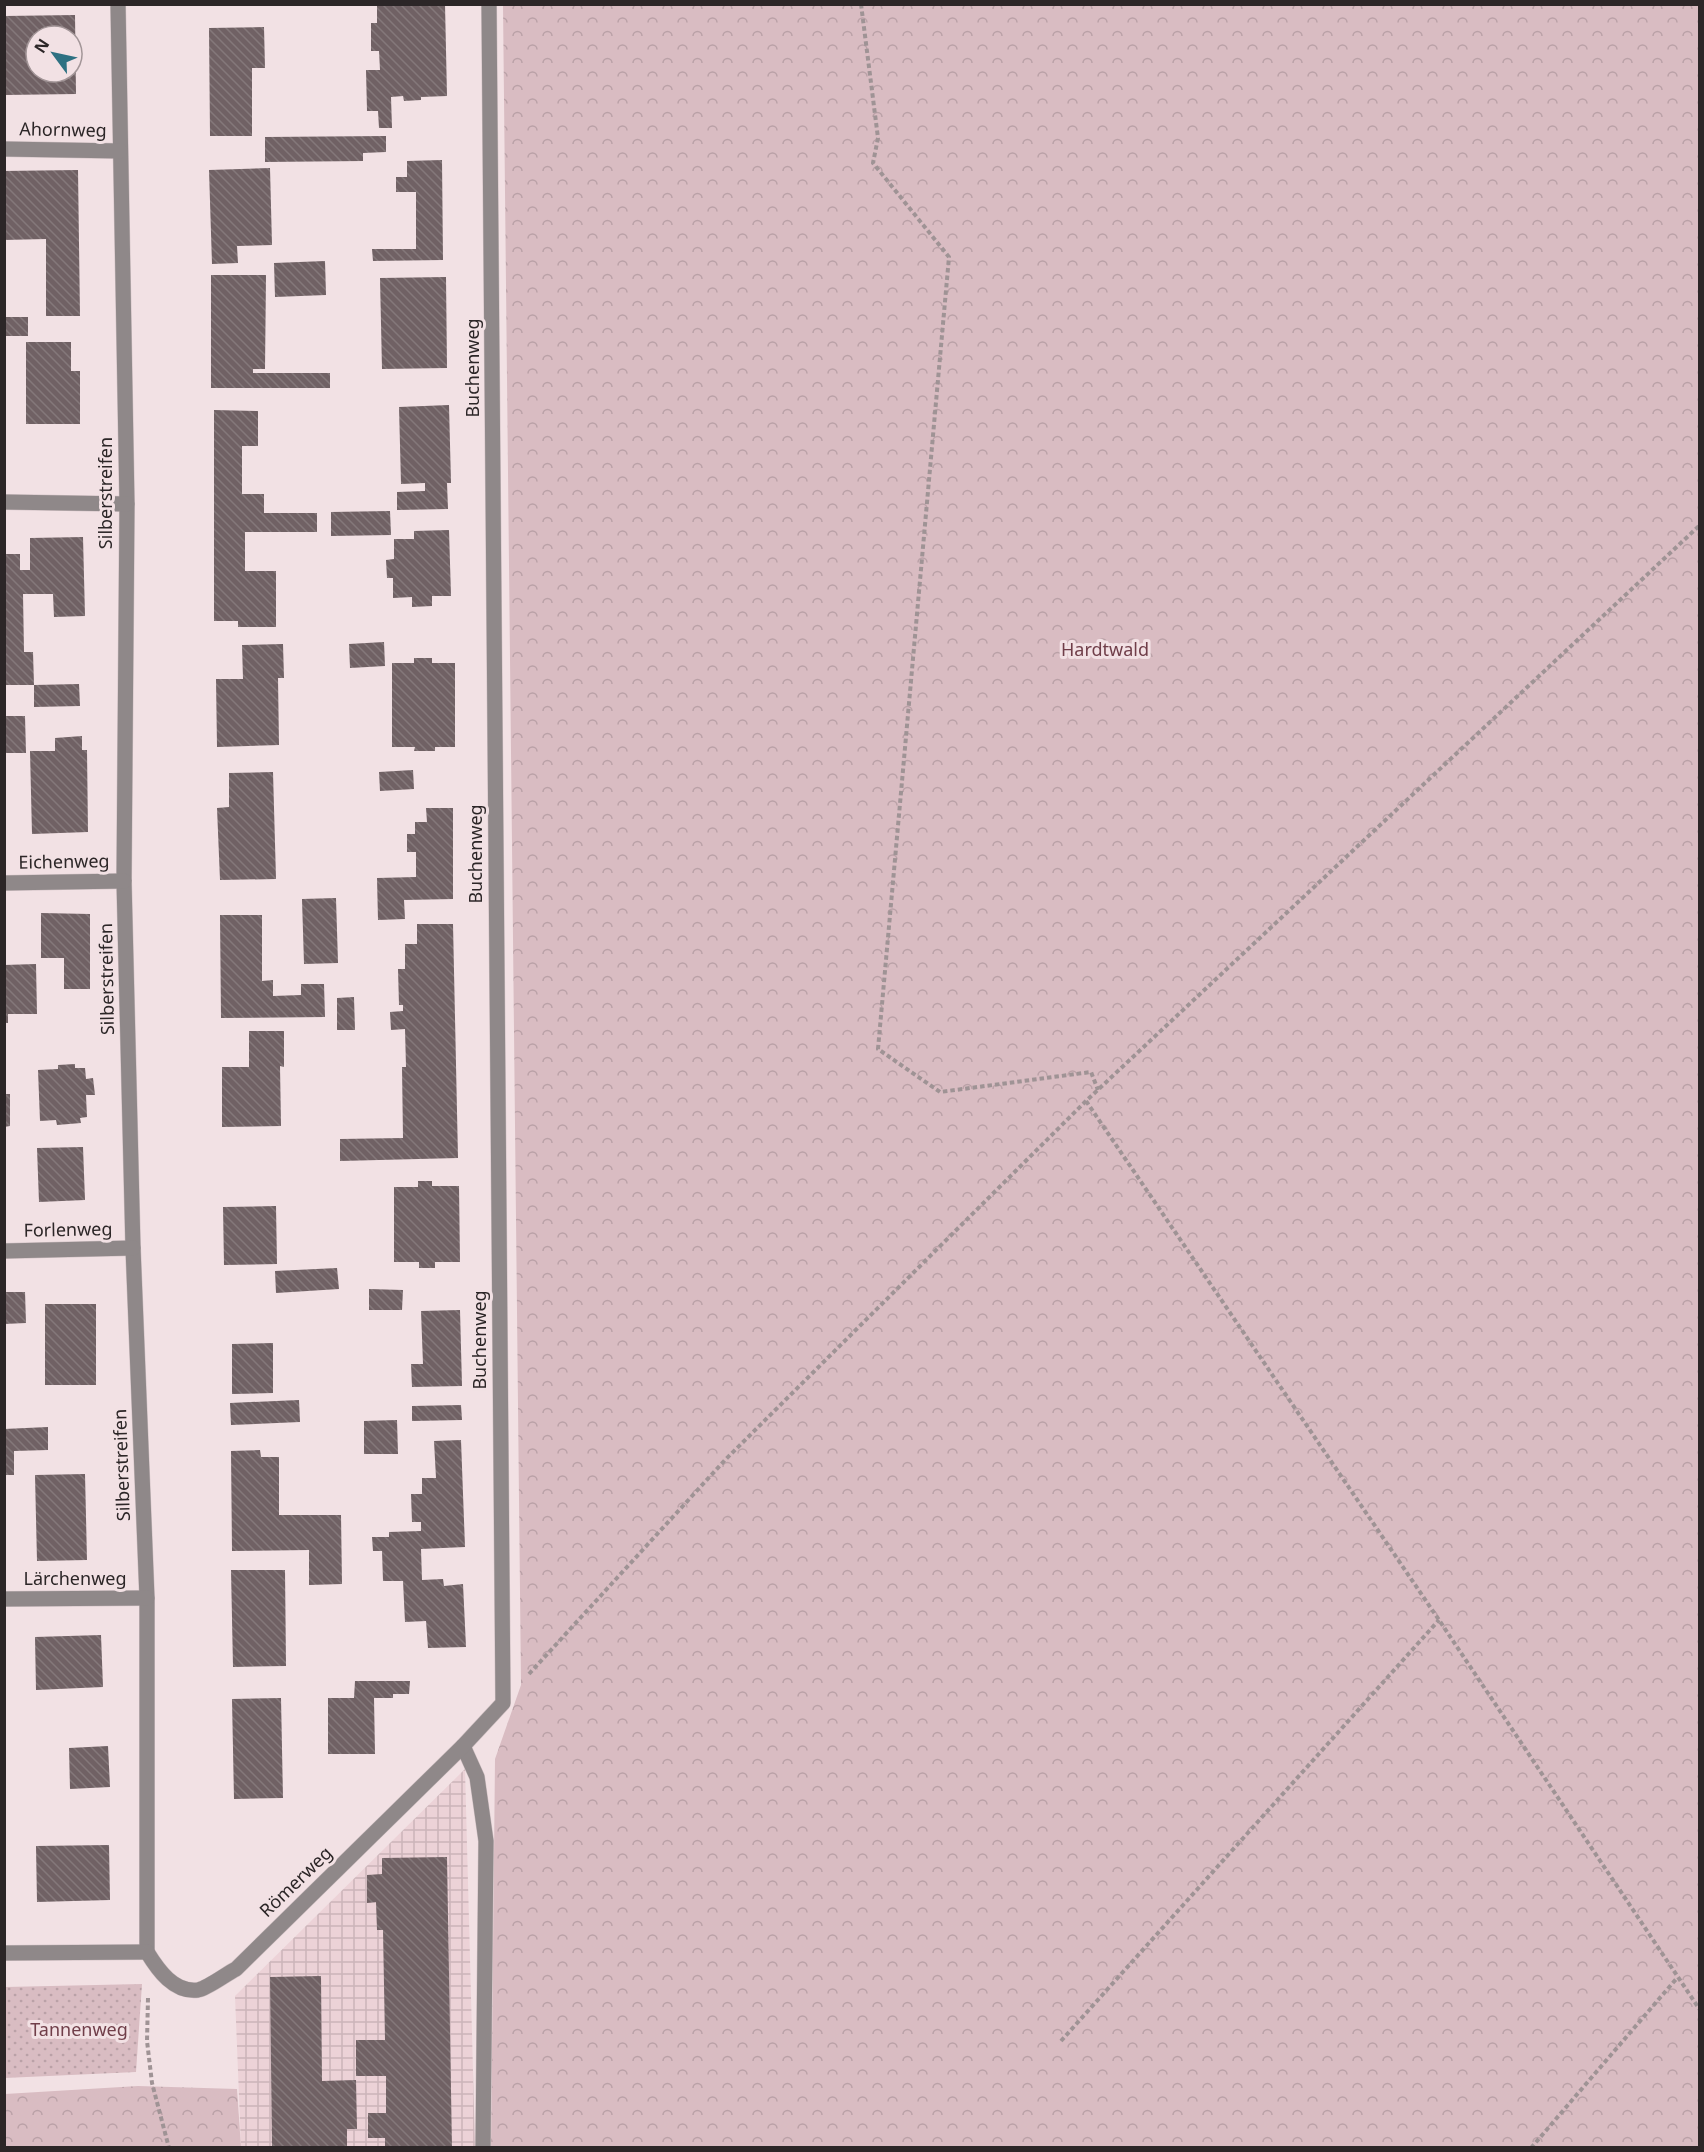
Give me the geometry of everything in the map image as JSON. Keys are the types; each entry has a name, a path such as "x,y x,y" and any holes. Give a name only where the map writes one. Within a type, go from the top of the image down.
{"street":[{"name":"Silberstreifen","path":"118,4 127,504 124,881 133,1248 147,1598 147,1952"},
{"name":"Buchenweg","path":"489,4 503,1703"},
{"name":"Ahornweg","path":"4,149 120,151"},
{"path":"4,502 127,504"},
{"name":"Eichenweg","path":"4,883 124,881"},
{"name":"Forlenweg","path":"4,1251 133,1248"},
{"name":"Lärchenweg","path":"4,1599 147,1598"},
{"name":"Römerweg","path":"147,1952 160,1973 184,1989 200,1990 236,1969 503,1703"},
{"path":"462,1746 477,1777 486,1841 483,2148"},
{"path":"4,1953 147,1952"}],"path":[{"path":"861,4 878,138 873,163 949,257 878,1049 940,1092 1091,1072 1098,1090"},
{"path":"503,1703 725,1460 1086,1101 1700,525"},
{"path":"1086,1101 1439,1620 1700,2010"},
{"path":"1061,2042 1439,1620"},
{"path":"1531,2148 1677,1978"},
{"path":"147,2041 153,2083 169,2148"}],"shaded area":[{"path":"465,1769 475,2147 241,2147 235,1996"}],"green space":[{"name":"Hardtwald","path":"503,5 1699,5 1699,2147 491,2147 495,1759 521,1685"},
{"name":"Tannenweg","path":"142,1984 136,2072 5,2078 5,1987"},
{"path":"138,2086 237,2089 241,2147 5,2147 5,2094"}],"building":[{"path":"377,4 445,4 447,96 421,97 421,100 404,101 403,96 391,97 392,128 379,128 378,111 367,111 366,70 380,70 379,51 371,51 371,23 377,23"},
{"path":"75,15 75,24 24,24 24,84 76,84 76,94 5,95 5,16"},
{"path":"264,27 265,68 252,68 252,136 210,136 209,28"},
{"path":"386,136 386,152 363,153 363,161 265,162 265,137"},
{"path":"442,160 443,260 373,261 372,249 416,249 416,192 396,192 396,177 407,177 407,161"},
{"path":"270,168 272,245 237,246 238,263 212,264 209,170"},
{"path":"78,170 80,316 46,316 46,239 4,240 4,171"},
{"path":"325,261 326,295 275,297 274,263"},
{"path":"211,275 266,275 265,369 253,369 253,373 330,373 330,388 211,388"},
{"path":"446,277 447,368 382,369 380,278"},
{"path":"4,317 28,317 28,336 4,336"},
{"path":"26,342 71,342 71,371 80,371 80,424 26,424"},
{"path":"449,405 451,483 447,483 448,509 397,510 397,492 425,491 425,483 401,484 399,407"},
{"path":"214,410 258,411 258,446 242,446 242,494 264,494 264,513 317,513 317,532 245,532 245,571 276,571 276,627 238,627 238,621 214,621"},
{"path":"390,511 391,535 331,536 331,512"},
{"path":"449,530 451,596 432,596 432,606 412,607 412,597 393,598 393,578 387,578 386,560 394,559 394,539 414,539 414,531"},
{"path":"83,537 85,616 54,617 53,594 23,594 24,652 33,652 34,685 4,685 4,554 20,554 20,570 30,570 30,538"},
{"path":"384,642 385,666 350,668 349,644"},
{"path":"283,644 284,678 278,678 279,745 217,747 216,679 243,679 242,645"},
{"path":"414,658 432,658 432,663 455,663 455,747 435,747 435,751 414,751 415,747 392,747 392,663 414,663"},
{"path":"79,684 80,706 34,707 34,685"},
{"path":"4,716 25,716 26,753 4,753"},
{"path":"82,736 82,750 87,750 88,832 32,834 30,751 55,751 55,738"},
{"path":"413,770 414,789 380,791 379,772"},
{"path":"273,772 276,879 220,880 217,808 229,807 229,773"},
{"path":"426,808 453,808 453,899 404,900 405,919 378,920 377,878 416,877 416,852 407,852 407,834 415,834 415,822 427,822"},
{"path":"336,898 338,963 304,964 302,899"},
{"path":"41,913 90,914 90,989 64,989 64,958 41,958"},
{"path":"220,915 262,915 262,981 273,980 273,996 301,995 301,984 324,984 325,1017 221,1018"},
{"path":"417,924 453,924 458,1158 340,1161 340,1139 403,1138 402,1067 406,1067 405,1029 391,1030 390,1012 403,1011 403,1005 399,1005 398,969 405,969 405,944 417,944"},
{"path":"36,964 37,1014 8,1014 8,1023 4,1023 4,965"},
{"path":"354,997 355,1030 337,1030 337,998"},
{"path":"249,1031 284,1031 284,1067 280,1066 281,1126 222,1127 222,1067 249,1067"},
{"path":"75,1064 75,1068 85,1068 86,1079 93,1078 95,1095 86,1095 87,1117 80,1118 81,1123 57,1125 56,1120 40,1121 38,1070 58,1069 58,1065"},
{"path":"4,1094 10,1094 10,1126 4,1127"},
{"path":"83,1147 85,1200 39,1202 37,1148"},
{"path":"418,1181 432,1181 432,1186 459,1186 460,1262 435,1262 435,1268 419,1268 419,1262 394,1262 394,1187 418,1187"},
{"path":"276,1206 277,1264 224,1265 223,1207"},
{"path":"337,1268 339,1289 276,1293 275,1271"},
{"path":"369,1289 403,1290 402,1310 369,1310"},
{"path":"4,1292 25,1292 26,1323 4,1324"},
{"path":"45,1304 96,1304 96,1385 45,1385"},
{"path":"460,1310 462,1386 412,1387 411,1364 423,1364 421,1311"},
{"path":"273,1343 273,1393 232,1394 232,1344"},
{"path":"299,1400 300,1422 231,1425 230,1403"},
{"path":"461,1405 462,1420 412,1421 412,1406"},
{"path":"397,1420 398,1454 364,1454 364,1421"},
{"path":"48,1427 48,1450 14,1451 14,1475 4,1475 4,1429"},
{"path":"461,1440 465,1547 421,1549 422,1580 443,1579 444,1586 463,1584 466,1647 428,1648 426,1621 405,1622 403,1581 383,1581 382,1551 373,1551 372,1537 389,1537 389,1532 421,1531 421,1522 412,1522 411,1494 422,1494 422,1478 436,1478 434,1441"},
{"path":"260,1450 261,1457 279,1457 279,1515 341,1515 342,1584 309,1585 309,1550 232,1551 231,1451"},
{"path":"85,1474 87,1560 37,1561 35,1475"},
{"path":"231,1570 285,1570 286,1666 233,1667"},
{"path":"101,1635 103,1687 36,1690 35,1637"},
{"path":"355,1681 410,1681 409,1694 393,1694 393,1698 374,1698 375,1754 328,1754 328,1698 354,1698"},
{"path":"281,1698 283,1798 234,1799 232,1699"},
{"path":"108,1746 110,1787 70,1789 69,1748"},
{"path":"109,1845 110,1900 37,1902 36,1846"},
{"path":"447,1857 452,2148 385,2148 385,2138 368,2138 368,2113 386,2113 386,2076 356,2076 356,2040 385,2040 383,1930 377,1930 376,1902 367,1903 367,1875 382,1874 382,1858"},
{"path":"321,1976 322,2081 356,2080 357,2129 347,2129 347,2148 272,2148 270,1977"}]}
